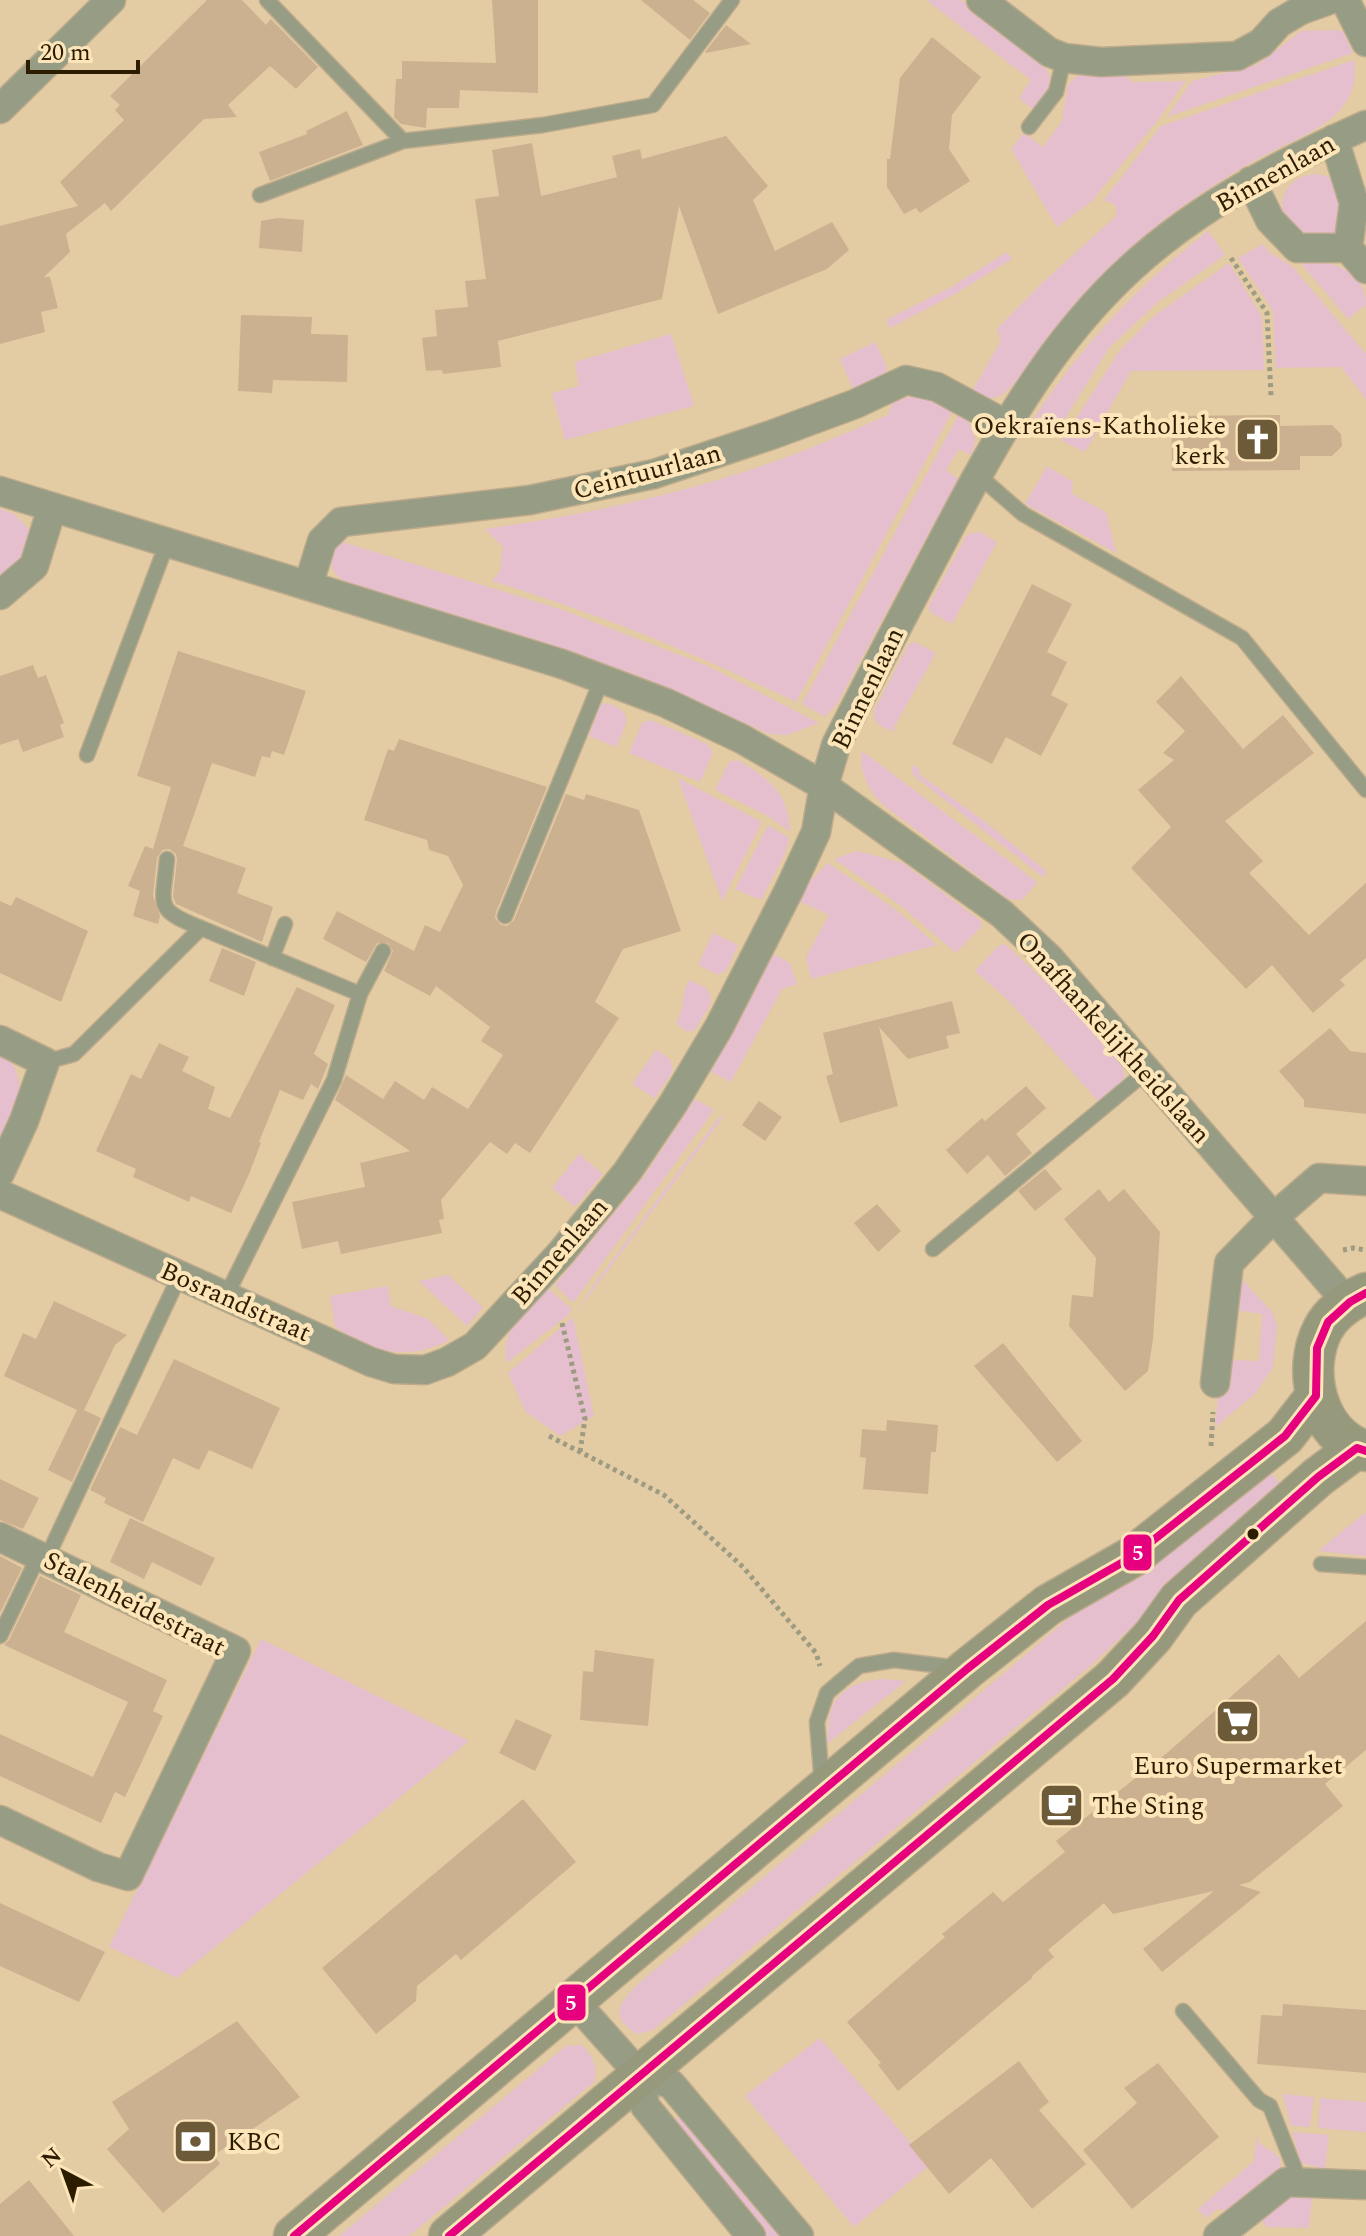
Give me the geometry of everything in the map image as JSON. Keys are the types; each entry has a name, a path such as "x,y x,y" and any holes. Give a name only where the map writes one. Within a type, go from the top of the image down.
{"main road":[{"path":"449,2236 1113,1679 1153,1636 1179,1600 1318,1477 1362,1450 1339,1434 1325,1417 1316,1396 1313,1361 1324,1328 1357,1297"},
{"path":"294,2236 967,1669 1048,1605 1132,1557 1285,1436 1316,1396"}],"street":[{"path":"0,109 111,0"},
{"path":"981,0 1049,52 1064,58 1101,62 1237,56 1261,43 1279,23 1301,10 1329,0"},
{"path":"1345,0 1366,42"},
{"name":"Binnenlaan","path":"475,1346 571,1241 627,1172 673,1104 719,1027 816,832 824,786 836,745 1005,424 1084,316 1132,267 1185,224 1251,181 1366,125"},
{"path":"1251,181 1270,220 1297,248 1357,259 1354,203 1334,139"},
{"name":"Ceintuurlaan","path":"308,586 322,541 341,522 530,500 654,474 799,425 906,380 937,387 1005,424"},
{"path":"0,491 602,679 666,703 733,735 824,786"},
{"path":"0,595 34,566 52,508"},
{"name":"Onafhankelijkheidslaan","path":"824,786 1002,914 1049,958 1273,1218 1357,1297"},
{"path":"0,1040 45,1062 24,1121 0,1173"},
{"path":"1215,1383 1229,1263 1273,1218 1319,1178 1366,1181"},
{"name":"Bosrandstraat","path":"0,1194 371,1362 394,1369 425,1370 475,1346"},
{"name":"Stalenheidestraat","path":"0,1537 45,1551 236,1651 128,1876 98,1867 0,1820"},
{"path":"574,2001 640,2075 671,2084 799,2236"},
{"path":"640,2075 645,2106 751,2236"},
{"path":"1218,2236 1286,2182 1352,2184"}],"lane":[{"path":"267,0 403,141"},
{"path":"260,195 403,141 543,125 653,105 732,0"},
{"path":"1029,127 1056,92 1064,58"},
{"path":"977,474 1023,514 1242,638 1366,790"},
{"path":"87,755 167,543"},
{"path":"505,916 602,679"},
{"path":"167,859 163,904 171,916 360,994"},
{"path":"272,958 285,924"},
{"path":"45,1062 74,1054 83,1047 201,928"},
{"path":"226,1296 334,1080 360,994 383,951"},
{"path":"933,1249 1147,1071"},
{"path":"0,1636 179,1277"},
{"path":"1321,1564 1366,1567"},
{"path":"823,1790 817,1722 827,1693 841,1681 859,1666 894,1660 967,1669"},
{"path":"1183,2011 1259,2100 1270,2106 1300,2182"}],"path":[{"path":"1231,258 1267,313 1271,396"},
{"path":"562,1323 585,1419 580,1452"},
{"path":"549,1436 664,1495 743,1567 816,1653"}],"shaded area":[{"path":"926,0 961,0 1042,61 1050,77 1048,89 1034,110 1019,98 1031,80"},
{"path":"1301,31 1343,31 1353,53 1167,117 1192,81 1257,65"},
{"path":"1354,60 1354,80 1349,97 1326,122 1244,167 1173,213 1135,244 1100,279 1002,395 986,399 971,393 1001,341 997,329 1116,216 1116,207 1111,202 1103,201 1161,126"},
{"path":"1117,69 1133,82 1186,81 1091,202 1057,227 1011,149 1024,133 1043,147 1062,121 1068,85 1074,78 1085,71"},
{"path":"1318,174 1328,177 1343,193 1341,225 1333,234 1301,238 1282,215 1283,198 1295,181"},
{"path":"1208,231 1225,255 1158,302 1109,348 1054,436 1031,423 1069,369 1111,319 1157,274"},
{"path":"1263,244 1270,253 1292,266 1366,354 1366,399 1341,367 1276,368 1273,311 1238,258"},
{"path":"1007,252 1012,259 955,294 890,328 886,320 953,286"},
{"path":"1298,260 1333,264 1343,269 1360,282 1366,305 1348,319"},
{"path":"1229,263 1262,317 1264,370 1131,371 1085,452 1062,441 1120,350 1154,316"},
{"path":"671,334 694,406 565,440 552,393 579,386 575,362"},
{"path":"875,342 887,367 886,377 857,390 852,387 840,359"},
{"path":"910,397 930,398 953,410 796,702 646,636 492,581 500,571 503,547 485,529 604,508 683,490 760,467 888,415 893,401"},
{"path":"959,414 974,432 975,443 971,455 959,449 946,470 958,479 837,704 825,717 802,704"},
{"path":"1047,466 1073,482 1072,494 1106,512 1116,553 1025,504"},
{"path":"0,509 13,513 31,531 26,553 0,583"},
{"path":"980,532 997,542 952,624 930,612 929,605 965,538"},
{"path":"336,540 560,609 706,665 819,723 787,735 769,734 639,676 502,629 344,582 331,563"},
{"path":"915,642 936,653 894,727 895,732 876,722 875,709 909,644"},
{"path":"607,703 625,715 625,726 616,747 589,736 600,705"},
{"path":"651,720 707,744 713,753 700,782 629,753 642,723"},
{"path":"862,751 1037,882 1022,900 1008,899 882,804 866,780"},
{"path":"738,760 768,781 781,796 789,818 790,832 768,816 715,790 729,762"},
{"path":"911,766 918,767 920,775 1047,872 1043,877 913,775"},
{"path":"678,778 762,822 722,901"},
{"path":"768,825 789,838 785,854 761,900 735,889"},
{"path":"857,851 903,863 981,921 981,927 956,953 901,906 834,859"},
{"path":"828,863 899,912 937,945 811,979 806,957 829,915 799,901 811,880"},
{"path":"713,933 738,945 727,969 719,975 698,965"},
{"path":"1005,944 1059,994 1122,1065 1125,1075 1121,1083 1099,1102 1009,1001 975,971 998,946"},
{"path":"774,954 790,963 797,984 782,989 731,1082 711,1072"},
{"path":"689,980 705,987 711,1003 695,1030 687,1032 676,1023"},
{"path":"656,1050 670,1059 673,1071 655,1098 632,1084"},
{"path":"0,1054 16,1070 19,1093 12,1116 0,1136"},
{"path":"695,1099 714,1110 573,1303 555,1285 643,1178"},
{"path":"720,1116 724,1116 573,1317"},
{"path":"579,1154 603,1174 575,1207 552,1188"},
{"path":"448,1275 483,1307 467,1326 419,1281"},
{"path":"1238,1275 1272,1312 1277,1326 1273,1367 1256,1393 1215,1427 1219,1388 1229,1387 1232,1360 1259,1361 1262,1314 1236,1310"},
{"path":"388,1286 391,1306 428,1319 449,1340 420,1351 390,1351 362,1343 335,1326 330,1296"},
{"path":"549,1289 572,1309 506,1363 505,1350 511,1330"},
{"path":"573,1317 594,1416 560,1436 526,1412 508,1373"},
{"path":"1268,1469 1288,1493 1160,1601 1089,1667 653,2030 637,2034 628,2028 622,2021 620,2010 638,1984 1070,1617 1163,1555"},
{"path":"1366,1512 1366,1556 1318,1551"},
{"path":"261,1639 469,1741 177,1978 109,1947"},
{"path":"884,1679 906,1681 827,1744 830,1714 837,1698 855,1685"},
{"path":"820,2038 930,2165 854,2227 745,2096"},
{"path":"582,2045 594,2062 594,2082 409,2236 339,2236 566,2046"},
{"path":"1283,2094 1314,2097 1310,2127 1291,2126"},
{"path":"1320,2098 1366,2102 1366,2132 1318,2128"},
{"path":"684,2115 788,2236 763,2236 674,2120"},
{"path":"1257,2131 1258,2142 1280,2158 1281,2167 1231,2211 1217,2209 1206,2218 1198,2209 1254,2161"},
{"path":"1292,2132 1329,2135 1325,2169 1301,2163"},
{"path":"1295,2195 1312,2196 1309,2228 1267,2227 1260,2218 1282,2199"}],"building":[{"path":"207,0 242,0 266,25 271,19 318,67 296,89 270,66 228,105 237,117 204,119 111,211 105,203 66,234 70,252 44,277 50,277 58,308 41,312 45,332 0,344 0,226 78,206 60,182 124,120 115,110 120,105 110,96"},
{"path":"492,0 538,0 538,93 460,90 459,108 427,108 426,128 401,124 394,117 396,79 402,79 402,61 496,63"},
{"path":"641,0 693,0 710,13 690,40"},
{"path":"726,25 751,44 706,53 705,52"},
{"path":"932,37 981,77 952,115 949,149 970,181 920,213 916,208 904,214 887,187 887,159 890,159 900,78"},
{"path":"347,111 363,145 270,181 259,152 307,134 306,131"},
{"path":"726,136 768,186 753,200 775,251 832,222 849,250 827,269 718,314 679,206 662,299 498,341 501,367 443,374 442,370 426,371 422,338 437,336 435,310 468,307 465,281 486,279 475,199 499,196 492,150 532,143 541,196 617,177 612,156 640,149 642,159"},
{"path":"277,218 304,220 302,252 259,248 261,221"},
{"path":"241,315 312,317 311,334 348,335 347,382 273,380 272,393 238,391"},
{"name":"Oekraïens-Katholieke kerk","path":"1280,415 1280,426 1332,425 1341,434 1342,446 1332,456 1300,456 1300,470 1172,471 1171,416"},
{"path":"1032,584 1072,604 1047,652 1067,662 1051,695 1068,704 1041,756 1006,737 992,764 952,744"},
{"path":"178,651 306,691 284,755 272,751 270,758 262,756 255,777 212,763 183,846 246,868 237,893 273,907 262,942 176,904 173,896 177,859 169,849 162,850 157,858 153,896 160,916 158,924 133,916 140,891 128,886 145,846 153,849 171,787 137,776"},
{"path":"33,665 38,678 46,675 64,723 60,725 64,737 23,752 18,739 0,745 0,676"},
{"path":"1181,676 1243,749 1283,715 1314,753 1225,821 1263,861 1249,873 1309,935 1366,883 1366,958 1340,980 1345,985 1313,1013 1272,965 1246,989 1131,868 1171,827 1138,790 1174,760 1163,753 1185,731 1156,702"},
{"path":"399,739 547,787 496,912 495,918 501,925 507,926 514,920 566,794 584,800 586,794 639,810 681,931 623,949 595,1002 619,1018 530,1153 515,1143 507,1154 490,1142 441,1200 444,1219 439,1220 442,1233 341,1254 338,1241 302,1249 292,1202 365,1187 360,1163 410,1151 335,1100 346,1075 383,1099 395,1081 424,1100 432,1087 468,1109 503,1055 481,1041 490,1027 436,986 430,996 384,971 393,951 388,943 377,943 366,962 323,939 337,911 414,951 425,925 440,932 463,885 448,856 429,850 427,840 364,820 388,749 394,751"},
{"path":"16,897 88,931 61,1002 0,973 0,901 11,906"},
{"path":"222,948 256,962 244,996 209,981"},
{"path":"297,987 335,1005 314,1054 328,1064 318,1089 311,1084 303,1100 280,1090 231,1213 191,1196 189,1202 133,1177 136,1169 96,1151 131,1074 141,1079 159,1043 189,1057 182,1071 215,1087 208,1109 230,1118"},
{"path":"952,1001 960,1033 946,1036 949,1048 908,1059 879,1027 898,1106 840,1123 826,1076 833,1074 823,1033"},
{"path":"1330,1028 1350,1051 1366,1053 1366,1114 1304,1107 1304,1100 1279,1071"},
{"path":"1026,1086 1046,1108 1016,1134 1032,1153 1005,1176 988,1155 967,1174 946,1150 982,1118 985,1121"},
{"path":"759,1101 782,1117 765,1141 742,1125"},
{"path":"1045,1169 1062,1189 1035,1211 1018,1191"},
{"path":"1099,1189 1109,1202 1124,1189 1160,1232 1148,1371 1125,1391 1069,1326 1072,1295 1093,1297 1096,1258 1064,1219"},
{"path":"877,1204 901,1231 878,1252 854,1223"},
{"path":"54,1301 127,1335 115,1345 84,1410 101,1418 72,1482 48,1470 77,1410 4,1376 23,1333 36,1339"},
{"path":"1003,1343 1082,1441 1057,1462 974,1366"},
{"path":"174,1359 280,1408 252,1469 209,1450 199,1470 173,1458 143,1522 104,1503 106,1498 90,1490 120,1427 137,1435"},
{"path":"887,1420 938,1425 936,1452 931,1452 928,1494 863,1489 866,1458 860,1457 862,1429 886,1431"},
{"path":"0,1479 39,1498 23,1529 0,1520"},
{"path":"130,1518 215,1558 201,1586 152,1562 144,1579 110,1562"},
{"path":"0,1556 22,1568 0,1613"},
{"path":"40,1576 81,1595 64,1632 167,1680 153,1711 163,1716 125,1797 115,1792 101,1823 0,1776 0,1734 93,1777 128,1702 4,1645"},
{"path":"1366,1621 1366,1750 1325,1784 1343,1806 1250,1882 1239,1885 1261,1892 1162,1972 1143,1949 1214,1891 1113,1914 1104,1903 1048,1950 1054,1957 1032,1978 898,2091 878,2065 881,2063 847,2022 945,1937 942,1934 993,1892 1003,1902 1065,1852 1056,1841 1167,1753 1279,1654 1299,1678"},
{"path":"595,1650 654,1659 648,1726 580,1720 583,1671 593,1672"},
{"path":"516,1719 552,1735 535,1771 499,1753"},
{"path":"523,1799 576,1862 461,1960 456,1954 417,1986 416,2001 376,2034 322,1968"},
{"path":"0,1903 105,1952 79,2002 0,1966"},
{"path":"1283,2004 1366,2010 1366,2073 1257,2064 1261,2015 1282,2016"},
{"path":"237,2021 300,2097 214,2155 220,2164 163,2213 107,2149 129,2129 112,2102"},
{"path":"1019,2061 1049,2102 1039,2110 1086,2164 1032,2209 991,2158 949,2194 909,2145"},
{"path":"1158,2063 1219,2137 1132,2209 1083,2150 1137,2103 1124,2088"},
{"path":"29,2180 74,2236 0,2236 0,2204"}],"transit line":[{"name":"5","path":"294,2236 967,1669 1048,1605 1132,1557 1285,1436 1316,1396 1317,1348 1328,1322 1350,1302 1366,1293"},
{"name":"5","path":"449,2236 1113,1679 1153,1636 1179,1600 1318,1477 1357,1448 1366,1451"}],"place":[{"name":"Oekraïens-Katholieke kerk","path":"1257,440"},
{"name":"Euro Supermarket","path":"1238,1722"},
{"name":"The Sting","path":"1061,1805"},
{"name":"KBC","path":"196,2141"}]}
